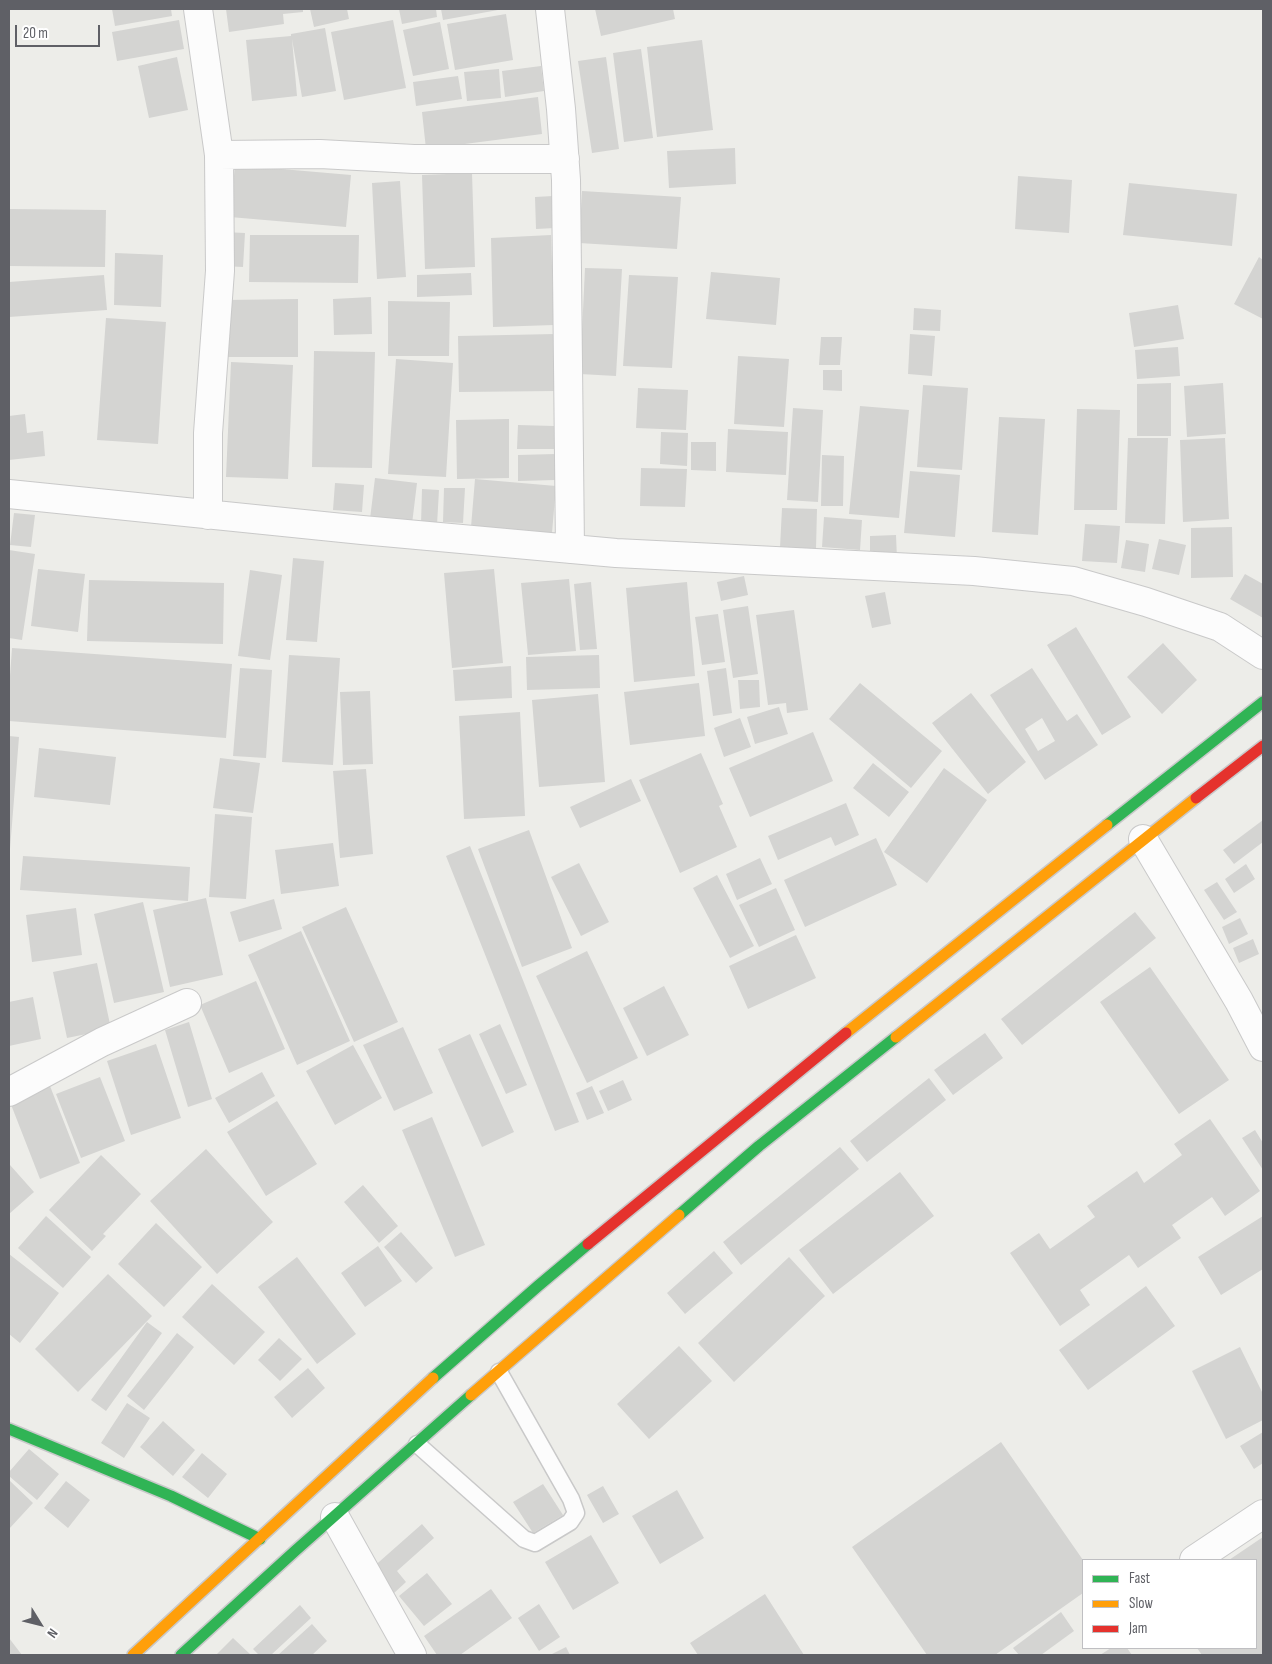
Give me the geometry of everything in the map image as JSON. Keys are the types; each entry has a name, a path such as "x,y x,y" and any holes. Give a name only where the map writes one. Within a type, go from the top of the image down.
{"main road":[{"path":"133,1655 423,1387 538,1286 810,1061 1263,702"},
{"path":"181,1655 295,1551 759,1146 1263,746"},
{"path":"9,1429 171,1496 260,1538"}],"street":[{"path":"198,9 219,155 220,271 208,433 208,514"},
{"path":"550,9 561,109 566,180 570,549"},
{"path":"219,155 320,154 414,159 565,159"},
{"path":"9,494 616,553 974,571 1072,581 1146,602 1220,627 1263,655"},
{"path":"1143,840 1239,1001 1263,1047"},
{"path":"9,1092 102,1042 187,1003"},
{"path":"1196,1559 1263,1514"},
{"path":"335,1517 412,1655"}],"lane":[{"path":"417,1444 524,1539 535,1543 570,1522 576,1513 571,1500 499,1372"}],"building":[{"path":"112,9 171,9 172,16 115,26"},
{"path":"226,9 303,9 303,12 283,14 284,24 229,32"},
{"path":"310,9 347,9 349,19 314,27"},
{"path":"399,9 436,9 437,17 402,24"},
{"path":"441,9 498,9 498,10 443,20"},
{"path":"595,9 673,9 675,19 601,36"},
{"path":"506,14 513,60 455,70 447,24"},
{"path":"179,20 184,49 117,61 112,32"},
{"path":"393,20 406,88 344,100 331,32"},
{"path":"440,22 449,69 413,76 403,30"},
{"path":"325,28 336,91 302,97 292,39 297,96 252,101 246,40 291,36 291,34"},
{"path":"702,40 713,130 657,137 647,47"},
{"path":"641,49 653,138 624,142 613,53"},
{"path":"177,57 188,110 149,118 138,66"},
{"path":"606,57 619,149 592,153 578,61"},
{"path":"541,66 544,91 505,97 502,71"},
{"path":"499,69 501,98 467,101 464,72"},
{"path":"458,76 462,99 416,106 413,82"},
{"path":"538,97 542,134 426,149 422,112"},
{"path":"735,148 736,184 669,188 667,151"},
{"path":"235,165 351,175 346,227 230,217"},
{"path":"472,173 475,267 425,269 422,175"},
{"path":"1018,176 1072,180 1069,233 1015,229"},
{"path":"400,181 406,277 377,279 372,183"},
{"path":"1129,183 1237,194 1232,246 1123,235"},
{"path":"582,191 681,197 677,249 579,243"},
{"path":"553,196 555,228 536,229 535,197"},
{"path":"9,209 106,210 105,267 9,266"},
{"path":"224,232 245,233 243,267 222,266"},
{"path":"250,235 359,235 358,283 249,282"},
{"path":"551,235 554,325 493,327 491,238"},
{"path":"115,253 163,255 161,307 114,305"},
{"path":"1259,257 1263,260 1263,319 1234,304"},
{"path":"585,268 622,269 616,376 580,374"},
{"path":"711,272 780,278 776,325 706,319"},
{"path":"471,273 472,295 417,297 417,275"},
{"path":"104,275 107,310 9,317 9,282"},
{"path":"629,275 678,277 672,368 623,366"},
{"path":"371,297 372,334 334,335 333,299"},
{"path":"298,299 298,357 226,357 226,300"},
{"path":"388,301 450,302 449,356 388,356"},
{"path":"1178,305 1184,339 1134,347 1129,313"},
{"path":"914,308 941,310 940,331 913,330"},
{"path":"106,318 166,322 158,444 97,440"},
{"path":"555,334 556,391 459,392 458,336"},
{"path":"910,334 935,336 932,376 908,374"},
{"path":"821,337 842,337 840,365 819,365"},
{"path":"1178,347 1180,376 1137,379 1135,350"},
{"path":"314,351 375,352 372,468 312,467"},
{"path":"738,356 789,359 784,427 734,424"},
{"path":"396,359 453,363 446,477 388,474"},
{"path":"231,362 293,365 288,479 226,477"},
{"path":"823,370 842,370 842,391 823,390"},
{"path":"1171,383 1171,436 1137,436 1137,384"},
{"path":"1223,383 1226,434 1187,437 1184,386"},
{"path":"923,385 968,388 962,470 917,467"},
{"path":"638,388 688,390 686,430 636,428"},
{"path":"860,406 909,410 899,518 849,514"},
{"path":"793,408 823,410 818,502 787,500"},
{"path":"1077,409 1120,410 1117,510 1074,510"},
{"path":"25,414 27,433 43,431 45,456 9,460 9,416"},
{"path":"999,417 1045,419 1038,535 992,532"},
{"path":"509,419 509,478 457,479 456,420"},
{"path":"518,425 554,426 554,449 517,449"},
{"path":"728,429 788,432 786,475 726,472"},
{"path":"661,432 688,433 687,466 660,464"},
{"path":"1128,438 1168,438 1165,524 1125,523"},
{"path":"1225,438 1229,519 1183,522 1180,440"},
{"path":"691,442 716,442 716,471 691,470"},
{"path":"555,454 555,480 518,481 518,455"},
{"path":"822,455 844,456 843,506 821,506"},
{"path":"641,468 687,469 685,507 640,506"},
{"path":"910,471 960,475 955,537 904,533"},
{"path":"375,478 417,483 412,524 370,519"},
{"path":"475,479 556,486 552,533 471,527"},
{"path":"335,483 364,485 362,512 333,510"},
{"path":"444,488 465,488 463,523 443,522"},
{"path":"422,489 439,490 437,525 421,525"},
{"path":"782,508 817,509 816,549 780,548"},
{"path":"14,513 35,515 31,547 10,545"},
{"path":"824,517 862,520 860,550 822,547"},
{"path":"1085,524 1120,526 1117,563 1082,561"},
{"path":"1232,527 1233,577 1191,578 1191,528"},
{"path":"896,535 897,559 870,559 870,536"},
{"path":"1159,539 1186,545 1179,575 1152,569"},
{"path":"1126,540 1149,544 1145,572 1121,568"},
{"path":"9,550 35,554 22,640 9,638"},
{"path":"293,558 324,561 317,642 286,640"},
{"path":"38,569 85,574 78,632 31,626"},
{"path":"494,569 503,663 452,668 444,573"},
{"path":"250,570 282,575 270,660 238,656"},
{"path":"1245,574 1263,584 1263,618 1230,599"},
{"path":"744,576 748,595 721,601 717,582"},
{"path":"569,579 576,651 528,655 521,583"},
{"path":"89,580 224,583 223,644 87,641"},
{"path":"591,582 597,649 580,650 574,584"},
{"path":"687,582 695,676 634,682 626,588"},
{"path":"885,592 891,624 872,628 865,596"},
{"path":"748,606 758,674 733,678 723,610"},
{"path":"794,610 808,710 787,713 786,703 768,705 756,615"},
{"path":"718,614 725,662 702,665 695,617"},
{"path":"1076,627 1131,717 1102,735 1047,645"},
{"path":"1163,643 1197,680 1162,714 1127,677"},
{"path":"12,648 232,664 226,738 9,721"},
{"path":"289,655 340,658 333,765 282,762"},
{"path":"599,655 600,688 527,690 526,657"},
{"path":"511,666 512,698 455,701 453,670"},
{"path":"240,668 272,670 266,758 233,756"},
{"path":"726,668 732,713 713,716 707,671"},
{"path":"1032,668 1067,721 1077,714 1098,745 1045,780 990,695","holes":["1042,718 1055,741 1038,751 1025,729"]},
{"path":"738,680 759,680 760,707 740,709"},
{"path":"699,683 705,736 630,745 624,692"},
{"path":"860,683 942,751 911,788 829,719"},
{"path":"370,691 373,764 343,765 340,692"},
{"path":"971,693 1026,762 988,794 932,723"},
{"path":"598,694 605,782 539,787 532,700"},
{"path":"779,707 788,734 755,744 747,717"},
{"path":"520,712 525,816 464,819 459,716"},
{"path":"740,718 751,747 724,757 714,728"},
{"path":"813,732 833,781 750,817 729,768"},
{"path":"9,736 19,737 10,849 9,849"},
{"path":"39,748 116,757 110,805 34,797"},
{"path":"701,753 723,804 719,806 737,847 680,873 639,780"},
{"path":"220,758 260,763 253,813 213,808"},
{"path":"873,763 909,792 889,817 853,788"},
{"path":"944,768 987,800 927,883 884,852"},
{"path":"366,769 373,854 340,858 333,771"},
{"path":"631,779 641,801 580,828 570,807"},
{"path":"846,803 859,835 835,846 831,837 778,860 768,836"},
{"path":"215,814 252,817 246,899 209,897"},
{"path":"1263,820 1263,842 1234,864 1223,850"},
{"path":"529,830 572,948 522,967 478,849"},
{"path":"876,838 897,885 805,927 784,880"},
{"path":"333,843 339,886 281,894 275,850"},
{"path":"470,846 579,1122 555,1131 446,856"},
{"path":"23,856 190,867 188,901 20,890"},
{"path":"760,858 772,884 737,900 726,874"},
{"path":"579,863 609,922 581,936 551,877"},
{"path":"1246,864 1255,879 1234,893 1225,879"},
{"path":"717,875 754,946 730,958 693,888"},
{"path":"1217,882 1237,912 1224,920 1204,890"},
{"path":"776,888 795,930 759,947 739,905"},
{"path":"206,898 223,975 170,987 153,910"},
{"path":"274,899 282,929 239,942 230,912"},
{"path":"143,902 164,992 114,1003 94,914"},
{"path":"346,907 398,1022 354,1042 302,927"},
{"path":"76,908 82,955 32,962 26,915"},
{"path":"1135,912 1156,938 1022,1045 1001,1019"},
{"path":"1240,918 1248,934 1229,944 1222,927"},
{"path":"301,931 350,1041 297,1065 248,955"},
{"path":"796,935 816,978 748,1009 729,966"},
{"path":"1253,939 1259,954 1239,963 1233,948"},
{"path":"587,951 638,1058 587,1083 536,976"},
{"path":"97,963 111,1029 67,1038 53,972"},
{"path":"1150,967 1229,1080 1179,1114 1100,1002"},
{"path":"256,981 285,1049 229,1073 200,1005"},
{"path":"664,986 689,1035 647,1056 623,1008"},
{"path":"33,997 41,1039 9,1046 9,1002"},
{"path":"189,1022 212,1099 188,1107 165,1030"},
{"path":"500,1024 527,1085 506,1094 479,1034"},
{"path":"403,1027 433,1093 394,1111 363,1045"},
{"path":"985,1033 1003,1058 953,1095 934,1070"},
{"path":"470,1034 514,1132 482,1147 438,1049"},
{"path":"156,1044 181,1118 131,1135 107,1061"},
{"path":"353,1045 382,1098 335,1125 306,1071"},
{"path":"262,1072 275,1096 229,1123 215,1098"},
{"path":"100,1077 125,1141 81,1158 56,1094"},
{"path":"929,1078 946,1100 867,1162 850,1141"},
{"path":"623,1080 632,1100 608,1111 599,1091"},
{"path":"50,1086 80,1163 40,1179 10,1102"},
{"path":"592,1086 604,1113 587,1120 576,1093"},
{"path":"277,1101 317,1164 266,1196 227,1132"},
{"path":"432,1117 485,1245 455,1257 402,1130"},
{"path":"1210,1119 1260,1191 1225,1216 1212,1197 1172,1225 1181,1238 1138,1268 1129,1255 1080,1290 1090,1305 1060,1326 1010,1253 1039,1233 1050,1249 1095,1217 1087,1206 1137,1171 1144,1183 1182,1155 1174,1144"},
{"path":"1255,1130 1263,1143 1263,1170 1242,1138"},
{"path":"840,1147 859,1169 741,1265 723,1242"},
{"path":"206,1149 273,1222 217,1274 150,1201"},
{"path":"101,1155 141,1194 103,1234 106,1236 92,1251 49,1210"},
{"path":"9,1166 34,1192 9,1214"},
{"path":"900,1172 934,1216 833,1294 799,1250"},
{"path":"363,1185 398,1226 379,1243 344,1202"},
{"path":"46,1216 91,1257 63,1288 18,1248"},
{"path":"1263,1216 1263,1269 1221,1295 1198,1257"},
{"path":"156,1223 202,1267 164,1307 118,1264"},
{"path":"401,1232 433,1268 416,1283 384,1247"},
{"path":"378,1246 402,1281 365,1307 341,1273"},
{"path":"714,1251 733,1273 685,1314 667,1293"},
{"path":"9,1254 59,1293 20,1343 9,1334"},
{"path":"297,1257 356,1334 317,1364 258,1287"},
{"path":"789,1257 825,1296 734,1382 698,1343"},
{"path":"108,1274 152,1316 78,1392 35,1349"},
{"path":"212,1284 265,1332 234,1365 182,1317"},
{"path":"1146,1286 1175,1326 1088,1390 1059,1350"},
{"path":"147,1322 162,1333 106,1411 91,1400"},
{"path":"177,1333 194,1347 144,1410 127,1396"},
{"path":"279,1338 302,1359 280,1381 258,1360"},
{"path":"679,1346 712,1381 649,1439 617,1404"},
{"path":"1240,1347 1263,1394 1263,1420 1226,1439 1192,1371"},
{"path":"308,1368 325,1388 292,1418 274,1397"},
{"path":"127,1403 150,1418 124,1458 101,1443"},
{"path":"163,1421 195,1450 173,1476 140,1447"},
{"path":"1263,1432 1263,1463 1254,1469 1240,1446"},
{"path":"1001,1442 1082,1559 1082,1594 995,1655 927,1655 852,1547"},
{"path":"29,1449 59,1474 37,1500 9,1476 9,1472"},
{"path":"202,1453 227,1474 208,1498 182,1477"},
{"path":"9,1480 33,1503 9,1529"},
{"path":"66,1481 90,1500 68,1528 44,1508"},
{"path":"543,1484 563,1515 533,1533 513,1502"},
{"path":"603,1486 619,1514 603,1523 587,1495"},
{"path":"677,1490 704,1538 660,1564 632,1516"},
{"path":"422,1524 434,1538 397,1571 406,1582 393,1594 371,1569"},
{"path":"591,1535 619,1583 573,1610 545,1562"},
{"path":"1263,1537 1263,1655 1202,1655 1198,1649 1257,1649 1257,1559 1230,1559"},
{"path":"427,1573 452,1604 424,1626 399,1596"},
{"path":"491,1589 512,1618 460,1655 437,1655 424,1636"},
{"path":"765,1594 804,1655 698,1655 690,1643"},
{"path":"539,1604 560,1637 539,1651 518,1618"},
{"path":"300,1605 311,1618 271,1655 259,1655 253,1649"},
{"path":"1061,1612 1074,1631 1041,1655 1019,1655 1013,1648"},
{"path":"312,1624 327,1641 312,1655 278,1655"},
{"path":"9,1638 22,1655 9,1655"},
{"path":"233,1638 251,1655 216,1655"},
{"path":"566,1647 570,1655 550,1655"},
{"path":"1109,1649 1128,1649 1132,1655 1100,1655"}],"traffic: fast":[{"path":"1107,825 1263,702"},
{"path":"679,1215 759,1146 896,1037"},
{"path":"433,1378 588,1244"},
{"path":"181,1655 471,1395"},
{"path":"9,1429 171,1496 260,1539"}],"traffic: slow":[{"path":"896,1037 1196,798"},
{"path":"846,1033 1107,825"},
{"path":"471,1395 679,1215"},
{"path":"133,1655 433,1378"}],"traffic: jam":[{"path":"1196,798 1263,746"},
{"path":"588,1244 846,1033"}]}
